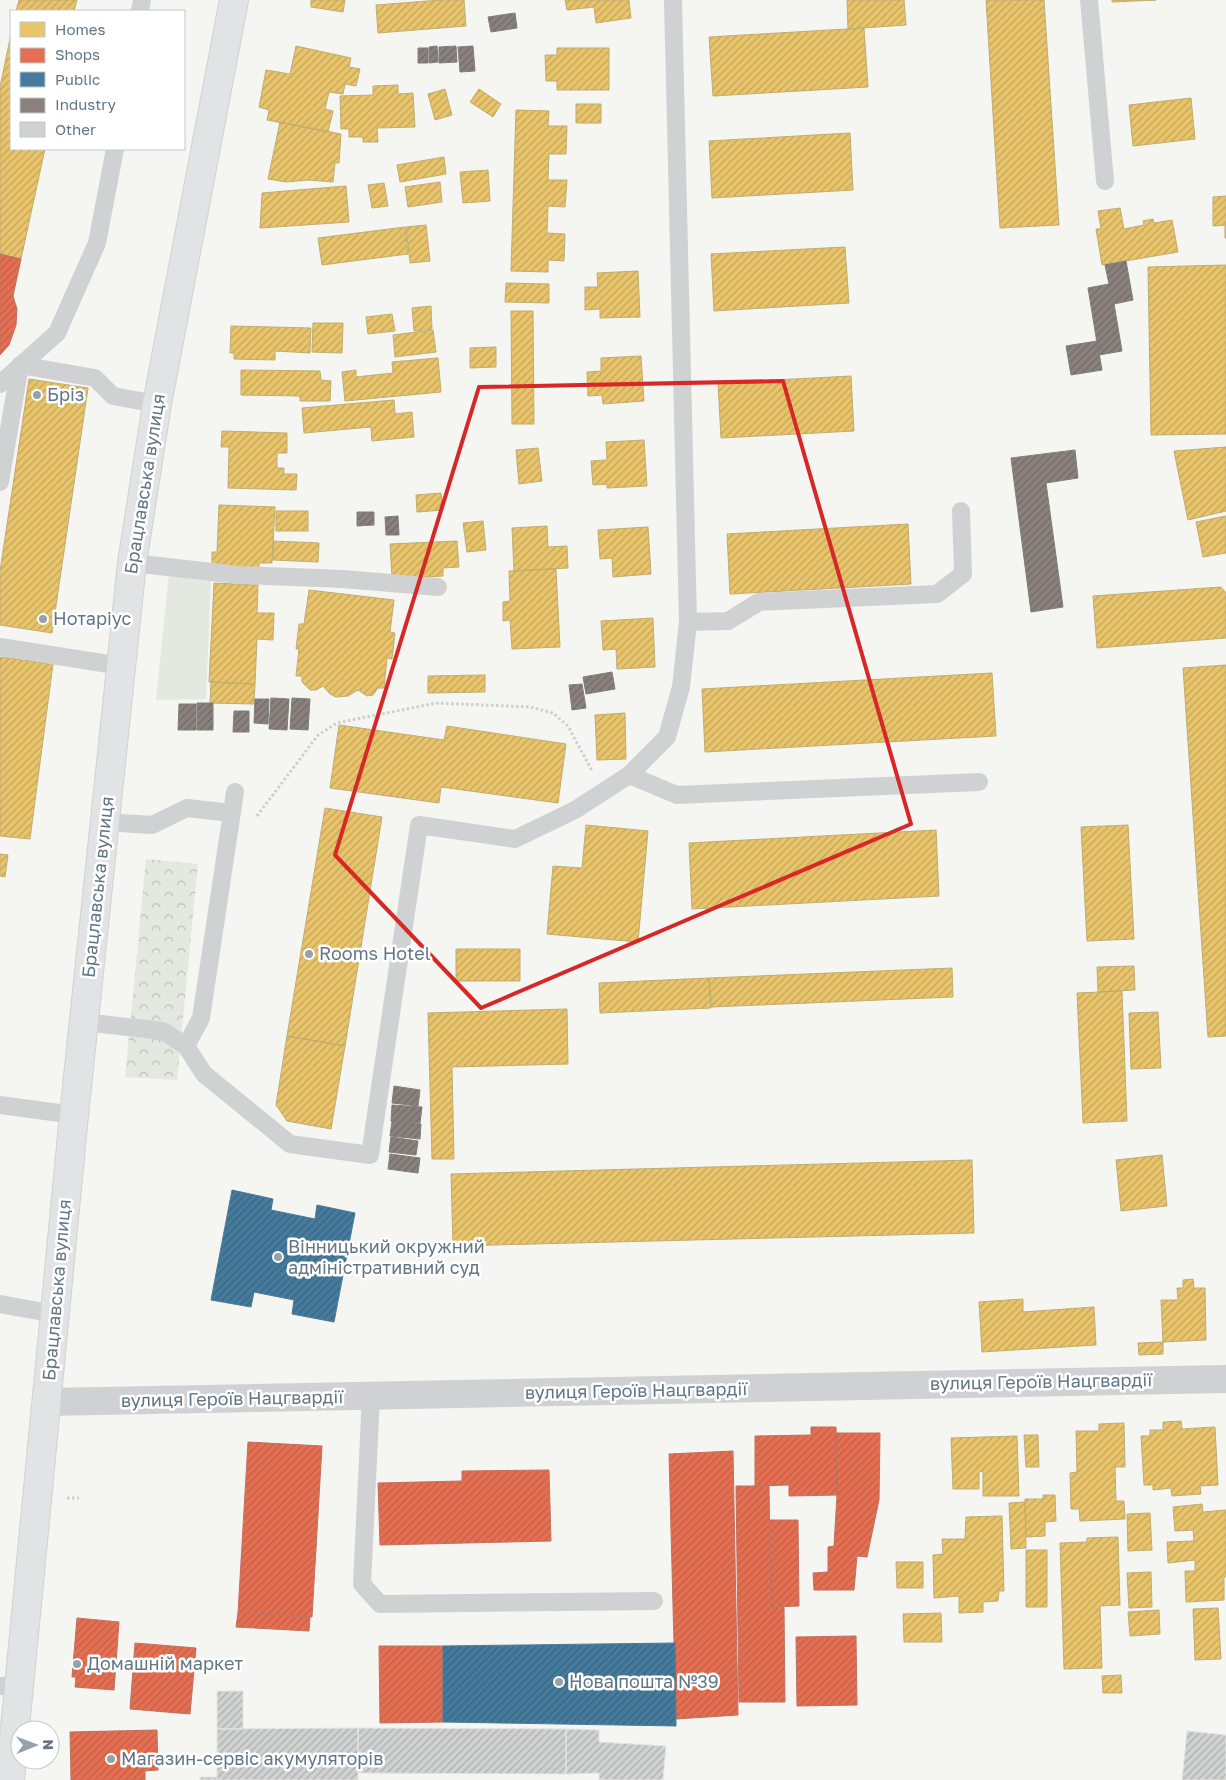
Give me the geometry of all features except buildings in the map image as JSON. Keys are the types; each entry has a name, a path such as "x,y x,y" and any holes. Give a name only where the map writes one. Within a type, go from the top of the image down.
{"main road":[{"name":"Брацлавська вулиця","path":"10,1780 7,1736 9,1686 47,1402 74,1115 132,563 157,404 234,0"}],"street":[{"name":"вулиця Героїв Нацгвардії","path":"47,1402 1226,1378"}],"lane":[{"path":"84,1022 163,1031 186,1046 204,1074 290,1144 370,1154 419,825 515,840 575,810 629,775 666,737 681,687 688,622 673,0"},
{"path":"1089,0 1105,181"},
{"path":"0,384 57,332 97,243 115,150"},
{"path":"20,365 95,378 113,396 157,404"},
{"path":"0,482 20,365"},
{"path":"688,622 728,621 758,602 937,594 963,574 961,511"},
{"path":"132,563 239,576 343,579 438,587"},
{"path":"0,647 121,666"},
{"path":"629,775 677,795 979,782"},
{"path":"186,1046 201,1018 236,792"},
{"path":"104,822 152,826 186,808 232,813"},
{"path":"0,1105 74,1115"},
{"path":"0,1304 55,1314"},
{"path":"372,1396 362,1584 380,1604 654,1601"}],"path":[{"path":"254,820 318,735 324,731 337,723 436,702 530,708 553,713 568,726 602,792"},
{"path":"63,1498 79,1498"}],"highlighted area":[{"path":"783,381 911,824 481,1008 335,855 479,387"}],"green space":[{"path":"169,573 211,578 206,699 156,700"},
{"path":"146,859 198,864 177,1080 125,1077"}],"place":[{"name":"Бріз","path":"37,395"},
{"name":"Нотаріус","path":"43,619"},
{"name":"Rooms Hotel","path":"309,954"},
{"name":"Вінницький окружний адміністративний суд","path":"278,1257"},
{"name":"Домашній маркет","path":"77,1664"},
{"name":"Нова пошта №39","path":"559,1682"},
{"name":"Магазин-сервіс акумуляторів","path":"111,1759"}]}
